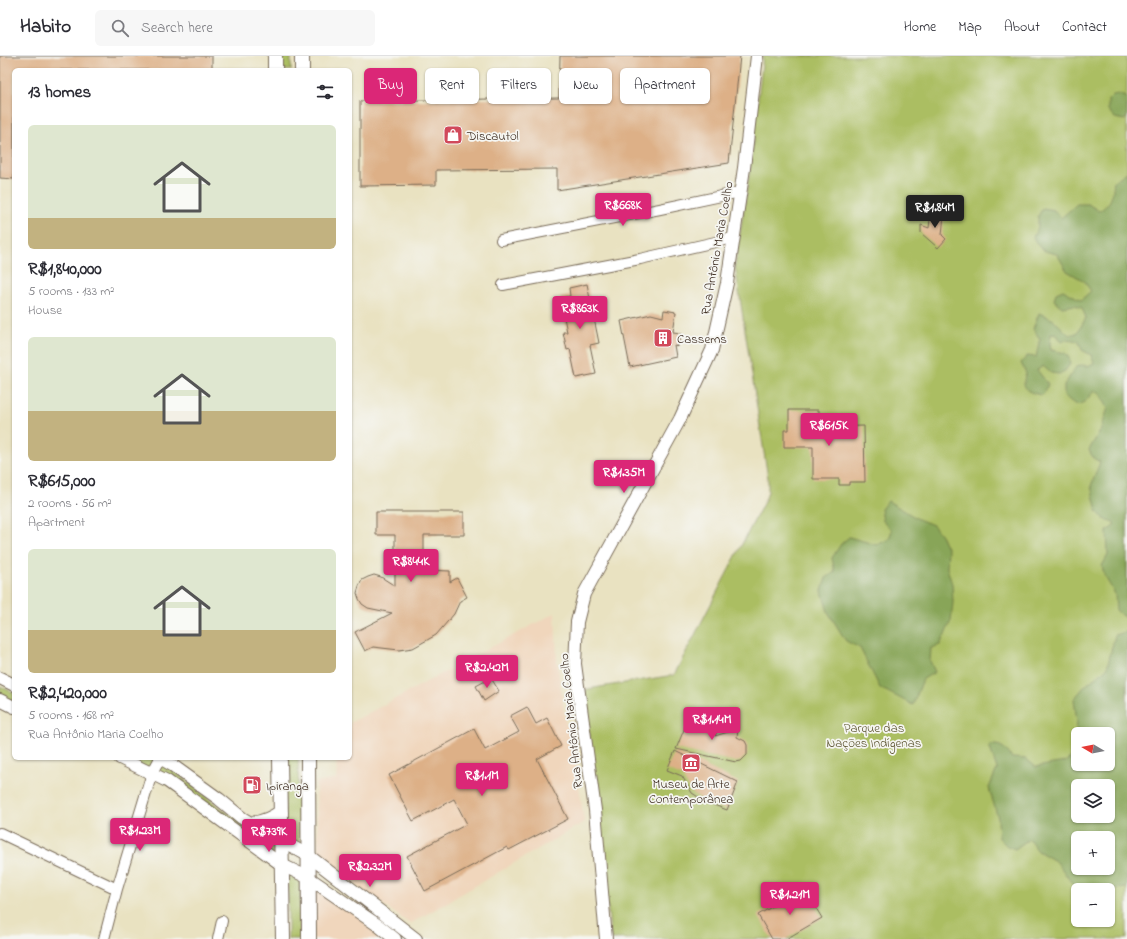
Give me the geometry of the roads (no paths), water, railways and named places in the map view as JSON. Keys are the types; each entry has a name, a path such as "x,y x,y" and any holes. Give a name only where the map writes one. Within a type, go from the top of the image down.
{"main road":[{"path":"275,56 275,68"},
{"path":"302,56 302,68"},
{"path":"280,760 283,939"},
{"path":"308,760 309,939"},
{"path":"252,824 261,823 272,819 281,812"}],"street":[{"name":"Rua Antônio Maria Coelho","path":"606,939 595,810 575,664 577,622 584,594 680,419 712,350 727,283 757,56"},
{"path":"501,240 740,192"},
{"path":"503,285 640,259 733,238"},
{"path":"0,678 12,684"},
{"path":"0,700 12,706"},
{"path":"124,760 167,781 282,865 309,878 379,926 395,939"},
{"path":"104,939 117,889 152,774 159,760"},
{"path":"163,760 219,799 242,818 309,856 416,939"},
{"path":"194,800 208,802 219,799"},
{"path":"0,833 117,889"},
{"path":"218,939 222,921"}],"place":[{"name":"Discautol","path":"453,135"},
{"name":"Cassems","path":"663,338"},
{"name":"Museu de Arte Contemporânea","path":"691,763"},
{"name":"Ipiranga","path":"252,785"}],"park label":[{"name":"Parque das Nações Indígenas","path":"874,734"}]}
